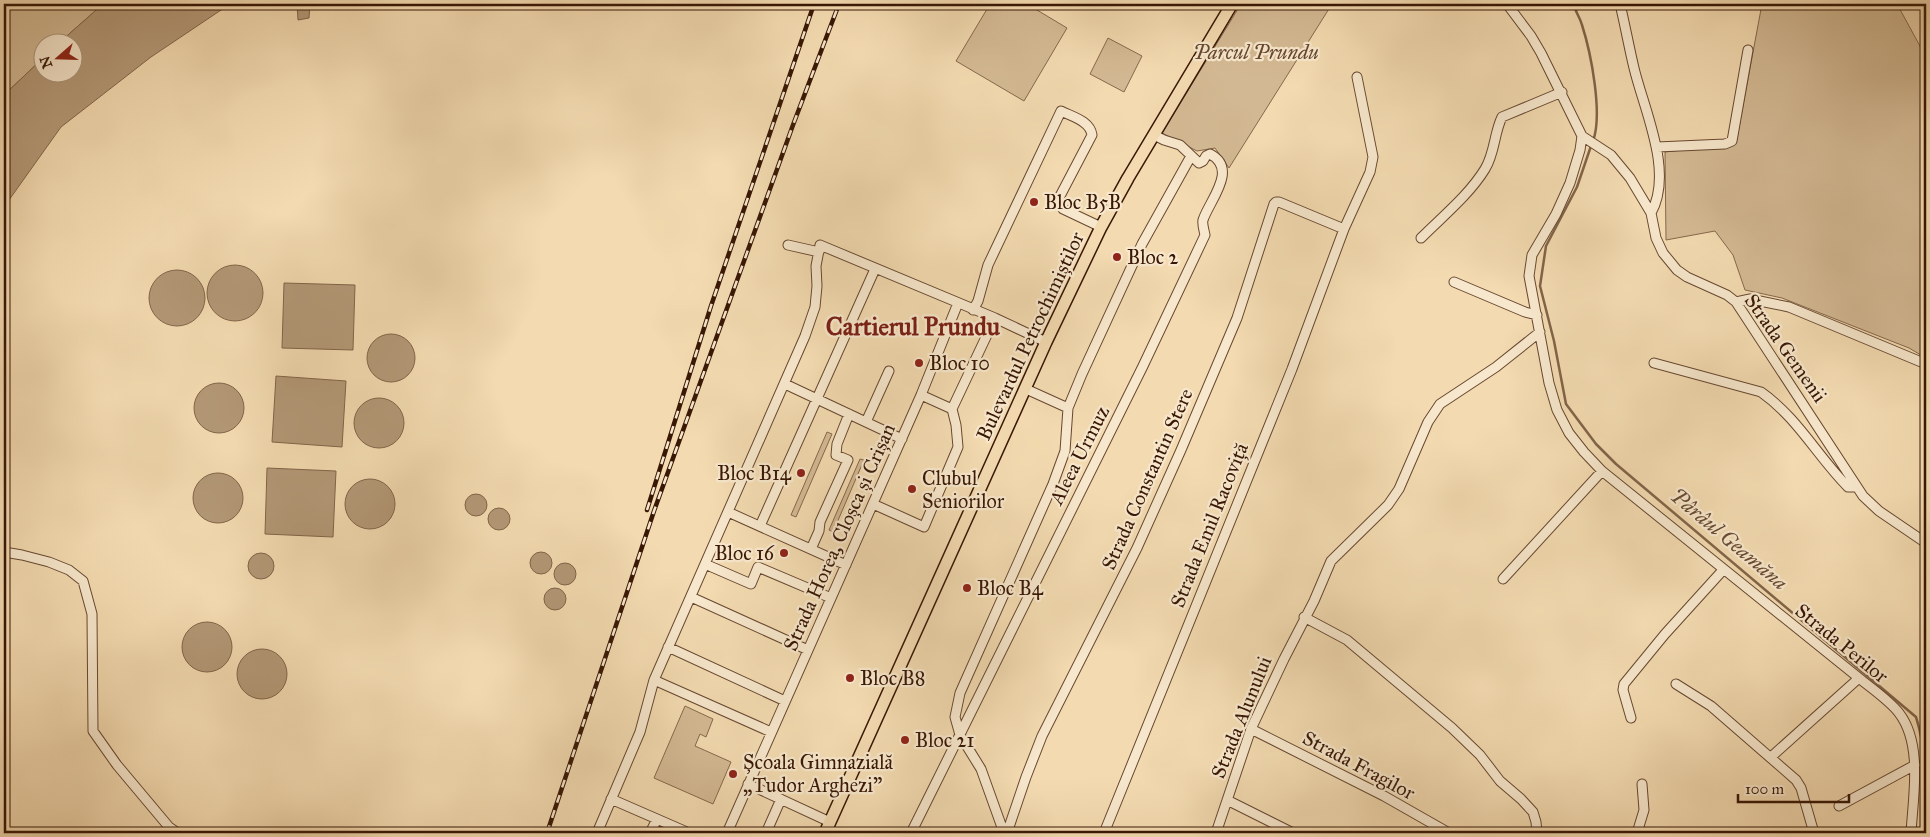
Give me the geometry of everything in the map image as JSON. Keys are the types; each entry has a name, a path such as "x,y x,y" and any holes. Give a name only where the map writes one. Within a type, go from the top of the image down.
{"main road":[{"name":"Bulevardul Petrochimiștilor","path":"825,833 1046,342 1101,228 1232,4"}],"street":[{"path":"1507,4 1532,36 1562,92 1584,139"},
{"path":"1620,4 1634,68 1657,147 1659,192 1656,204 1650,213"},
{"path":"1657,147 1725,144 1732,141 1748,50"},
{"name":"Strada Emil Racoviță","path":"1104,833 1292,369 1344,229 1370,172 1373,157 1357,77"},
{"path":"1421,238 1471,188 1485,168 1493,151 1502,117 1562,92"},
{"path":"973,310 978,301 988,264 1061,111 1084,122 1091,128 1092,135 1059,198 1059,204 1063,209 1101,228"},
{"path":"1006,833 981,770 960,735 955,717 960,693 1053,484 1064,451 1068,408 1082,374 1142,244 1191,156 1180,145 1154,135"},
{"name":"Strada Gemenii","path":"1584,139 1599,147 1619,163 1630,178 1650,213 1656,238 1664,254 1677,270 1692,280 1727,295 1736,302 1857,487 1870,503 1926,543"},
{"name":"Strada Perilor","path":"1584,139 1570,183 1556,214 1532,255 1529,276 1549,383 1557,410 1570,433 1584,452 1602,471 1899,712 1907,726 1915,765 1911,833"},
{"name":"Aleea Urmuz","path":"911,833 1147,358 1204,235 1202,221 1223,180 1221,166 1216,157 1210,154 1199,163 1191,156"},
{"name":"Strada Constantin Stere","path":"1006,833 1042,736 1137,548 1185,441 1237,318 1274,204 1279,202 1344,229"},
{"path":"788,245 819,252"},
{"path":"597,833 640,732 654,680 805,336 815,306 816,266 820,245 995,318 1046,342"},
{"path":"760,526 875,269"},
{"path":"1454,282 1524,312 1537,315"},
{"path":"1736,302 1750,299 1789,307 1926,364"},
{"name":"Strada Horea, Cloșca și Crișan","path":"727,833 902,439 958,304"},
{"path":"873,504 924,527 958,447 952,409 995,318"},
{"name":"Strada Alunului","path":"1216,833 1251,729 1304,617 1314,601 1331,561 1375,520 1388,505 1399,488 1428,422 1440,404 1496,367 1540,332"},
{"path":"1654,363 1761,392 1786,414 1848,487 1857,487"},
{"path":"866,422 889,371"},
{"path":"785,384 902,439"},
{"path":"1026,388 1068,408"},
{"path":"921,395 952,409"},
{"path":"811,549 819,531 820,522 848,460 836,455 837,444 848,414"},
{"path":"1504,579 1602,471"},
{"path":"728,512 846,565"},
{"path":"4,552 22,554 49,562 69,570 83,581 92,614 93,731 117,765 169,827 178,833"},
{"path":"705,564 751,584 758,567 831,598"},
{"path":"1631,718 1623,690 1624,684 1665,634 1723,570"},
{"path":"691,597 808,650"},
{"path":"1304,617 1347,640 1452,728 1480,756 1500,781 1533,812 1537,833"},
{"path":"668,647 785,701"},
{"path":"1771,757 1859,678"},
{"path":"654,680 772,732"},
{"path":"1676,684 1711,706 1771,757 1799,784 1814,833"},
{"name":"Strada Fragilor","path":"1251,729 1384,796 1449,833"},
{"path":"1839,806 1915,765"},
{"path":"748,784 830,822"},
{"path":"1637,833 1644,810 1642,784"},
{"path":"612,799 689,833"},
{"path":"766,833 781,799"},
{"path":"1227,800 1293,833"},
{"path":"650,833 657,818"}],"green space":[{"path":"4,4 103,4 71,32 32,32 32,68 4,95"},
{"path":"990,4 1027,4 1067,28 1024,101 956,61"},
{"name":"Parcul Prundu","path":"1241,4 1332,4 1229,168 1215,148 1197,151 1162,133"},
{"path":"1762,4 1897,4 1926,57 1926,358 1909,348 1782,298 1745,290 1733,255 1715,231 1666,240 1665,152 1736,143"},
{"path":"1108,38 1142,56 1124,92 1090,74"},
{"path":"827,432 832,434 796,517 791,515"},
{"path":"860,459 864,460 833,532 829,530"},
{"path":"685,706 713,719 706,737 700,734 695,746 731,762 713,804 654,778"}],"shaded area":[{"path":"103,4 230,4 151,57 61,127 4,207 4,95 32,68 32,82 82,82 82,32 71,32"},
{"path":"297,4 310,4 309,18 298,20"},
{"path":"235,265 246,267 255,273 261,282 263,293 261,304 255,313 246,319 235,321 224,319 215,313 209,304 207,293 209,282 215,273 224,267"},
{"path":"172,270 182,270 197,278 203,287 205,298 203,309 197,318 182,326 172,326 161,321 154,314 149,303 149,293 154,282 161,275"},
{"path":"284,283 355,285 353,350 282,348"},
{"path":"386,334 396,334 408,341 415,353 415,363 408,375 396,382 386,382 378,378 371,371 367,363 367,353 371,345 378,338"},
{"path":"276,376 346,381 342,447 272,442"},
{"path":"214,383 224,383 237,390 244,403 244,413 237,426 224,433 214,433 205,429 198,422 194,413 194,403 198,394 205,387"},
{"path":"379,398 393,402 400,409 404,423 400,437 393,444 379,448 365,444 358,437 354,423 358,409 365,402"},
{"path":"267,468 336,471 333,537 265,534"},
{"path":"218,473 232,477 239,484 243,498 239,512 232,519 218,523 204,519 197,512 193,498 197,484 204,477"},
{"path":"365,479 375,479 388,486 395,499 395,509 388,522 375,529 365,529 356,525 349,518 345,509 345,499 349,490 356,483"},
{"path":"476,494 486,501 487,505 480,515 476,516 466,509 465,505 472,495"},
{"path":"499,508 509,515 510,519 503,529 499,530 489,523 488,519 495,509"},
{"path":"541,552 549,555 552,563 549,571 541,574 533,571 530,563 533,555"},
{"path":"261,553 271,556 274,566 271,576 261,579 251,576 248,566 251,556"},
{"path":"565,563 573,566 576,574 573,582 565,585 557,582 554,574 557,566"},
{"path":"555,588 563,591 566,599 563,607 555,610 547,607 544,599 547,591"},
{"path":"202,622 212,622 225,629 232,642 232,652 225,665 212,672 202,672 193,668 186,661 182,652 182,642 186,633 193,626"},
{"path":"257,649 267,649 280,656 287,669 287,679 280,692 267,699 257,699 248,695 241,688 237,679 237,669 241,660 248,653"}],"waterway":[{"path":"1574,4 1585,37 1595,83 1597,115 1593,141"},
{"name":"Pârâul Geamăna","path":"1591,146 1577,187 1546,246 1540,286 1554,341 1566,404 1596,444 1616,464 1916,717 1924,760 1925,833"}],"railway":[{"path":"647,510 711,306 814,4"},
{"path":"547,833 654,511 793,125 839,4"}],"place":[{"name":"Bloc B5B","path":"1034,202"},
{"name":"Bloc 2","path":"1117,257"},
{"name":"Bloc 10","path":"919,363"},
{"name":"Bloc B14","path":"801,473"},
{"name":"Clubul Seniorilor","path":"912,489"},
{"name":"Bloc 16","path":"784,553"},
{"name":"Bloc B4","path":"967,588"},
{"name":"Bloc B8","path":"850,678"},
{"name":"Bloc 21","path":"905,740"},
{"name":"Școala Gimnazială „Tudor Arghezi”","path":"733,774"}],"district":[{"name":"Cartierul Prundu","path":"913,326"}]}
